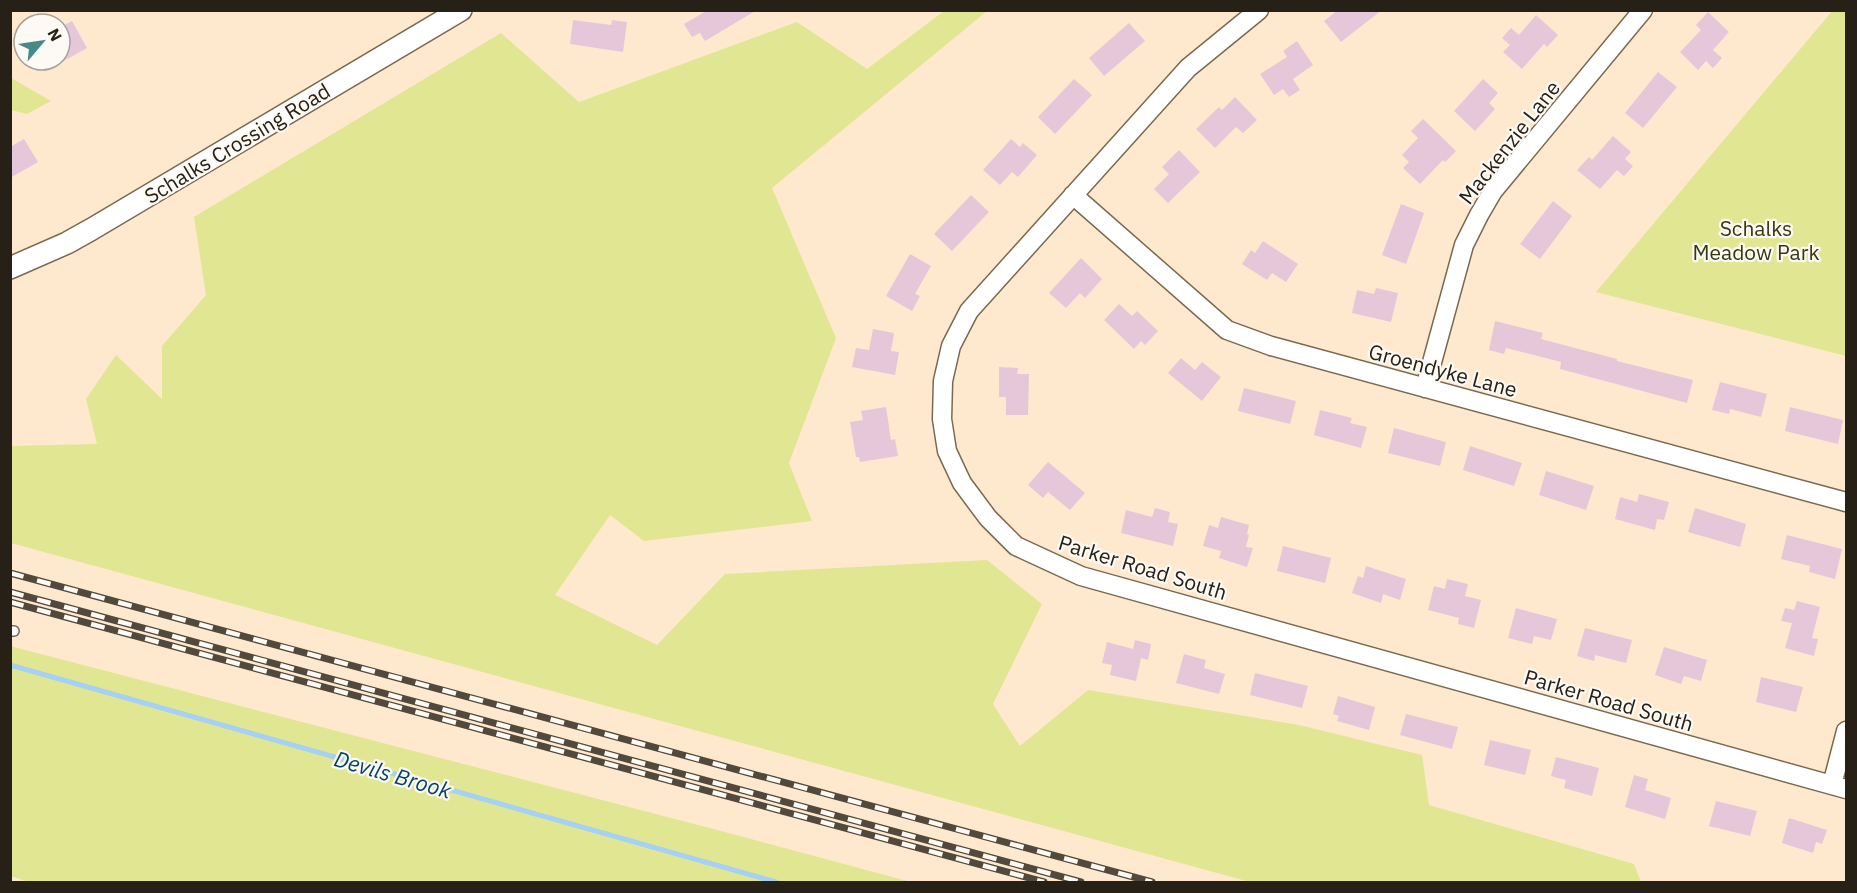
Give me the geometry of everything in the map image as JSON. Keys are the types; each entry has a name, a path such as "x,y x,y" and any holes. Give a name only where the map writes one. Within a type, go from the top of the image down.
{"street":[{"name":"Schalks Crossing Road","path":"10,268 68,243 461,10"},
{"name":"Parker Road South","path":"1259,10 1188,68 969,311 951,346 943,381 942,419 948,451 962,483 988,518 1016,546 1081,576 1839,787"},
{"name":"Mackenzie Lane","path":"1425,388 1464,245 1479,215 1494,191 1643,10"},
{"name":"Groendyke Lane","path":"1073,195 1227,330 1270,346 1846,502"},
{"path":"1839,787 1846,731"}],"green space":[{"name":"Schalks Meadow Park","path":"1833,10 1846,11 1846,356 1596,292"},
{"path":"944,11 987,11 772,188 836,338 789,463 812,521 644,541 610,515 555,595 657,645 725,574 987,560 1042,604 993,704 1020,746 1088,690 1299,725 1422,755 1429,805 1634,864 1641,882 1250,882 11,543 11,446 97,444 86,399 116,355 162,399 162,346 206,295 194,217 501,33 579,102 797,22 867,69"},
{"path":"11,78 51,101 27,114 11,110"},
{"path":"10,646 911,882 29,882 11,876"}],"building":[{"path":"708,10 757,10 705,41 700,33 692,37 684,24"},
{"path":"1338,10 1382,10 1341,42 1324,21"},
{"path":"1708,12 1729,32 1713,50 1722,58 1713,68 1706,61 1698,70 1680,52 1701,30 1696,25"},
{"path":"1536,15 1558,35 1547,47 1544,44 1522,69 1503,52 1510,45 1502,38 1511,28 1519,35"},
{"path":"573,20 611,25 612,20 627,22 623,52 570,44"},
{"path":"72,21 87,48 72,56"},
{"path":"1129,23 1145,41 1104,76 1089,58"},
{"path":"1297,41 1313,65 1293,79 1300,90 1289,97 1283,89 1274,95 1260,74 1287,57 1283,51"},
{"path":"1658,72 1677,87 1643,128 1625,113"},
{"path":"1074,79 1092,95 1055,134 1038,117"},
{"path":"1483,79 1498,93 1489,103 1495,109 1475,131 1454,111"},
{"path":"1235,97 1257,120 1243,133 1236,127 1215,148 1196,129 1219,107 1222,110"},
{"path":"1423,119 1456,151 1445,162 1443,160 1420,184 1403,168 1409,162 1402,155 1418,138 1411,131"},
{"path":"1613,136 1631,152 1625,159 1633,166 1624,176 1617,170 1600,189 1577,170 1589,157 1592,160"},
{"path":"24,139 38,162 10,178 10,147"},
{"path":"1011,139 1020,147 1023,143 1037,155 1018,177 1012,172 1000,185 983,170"},
{"path":"1179,150 1200,172 1168,203 1154,189 1169,174 1162,167"},
{"path":"971,195 989,212 952,251 934,234"},
{"path":"1553,201 1572,216 1540,259 1520,244"},
{"path":"1401,204 1424,213 1406,264 1382,255"},
{"path":"1263,241 1298,264 1286,282 1272,273 1267,280 1242,264 1251,250 1255,253"},
{"path":"910,254 931,266 915,294 920,296 912,311 886,296"},
{"path":"1081,258 1102,279 1085,298 1080,293 1066,308 1049,293"},
{"path":"1376,288 1398,293 1391,322 1352,313 1357,290 1374,294"},
{"path":"1119,304 1132,316 1137,311 1158,331 1145,345 1141,341 1134,349 1104,320"},
{"path":"1495,321 1543,333 1541,339 1693,380 1687,403 1560,369 1561,362 1506,348 1504,354 1489,350"},
{"path":"873,329 894,333 891,351 899,352 895,375 852,367 856,348 869,350"},
{"path":"1181,358 1195,370 1202,362 1221,377 1202,401 1168,373"},
{"path":"999,367 1018,368 1017,374 1029,374 1028,415 1006,415 1006,397 999,397"},
{"path":"1720,382 1767,394 1761,417 1730,409 1729,414 1712,410"},
{"path":"1244,388 1296,401 1290,424 1238,411"},
{"path":"886,407 891,440 895,439 898,456 860,462 859,457 856,457 850,422 863,420 861,411"},
{"path":"1790,407 1843,420 1838,444 1785,431"},
{"path":"1320,410 1352,418 1350,423 1367,427 1361,448 1314,435"},
{"path":"1394,428 1446,442 1440,466 1388,453"},
{"path":"1470,446 1522,463 1514,486 1463,470"},
{"path":"1048,462 1085,493 1070,510 1048,492 1043,498 1028,485"},
{"path":"1546,471 1594,486 1586,510 1539,495"},
{"path":"1639,494 1669,502 1664,520 1657,519 1655,530 1615,519 1620,497 1637,502"},
{"path":"1155,508 1170,512 1168,522 1178,524 1173,546 1121,533 1126,510 1152,517"},
{"path":"1695,508 1746,524 1740,547 1688,532"},
{"path":"1221,517 1249,525 1246,547 1253,548 1247,567 1219,558 1221,551 1203,546 1209,525 1218,528"},
{"path":"1787,535 1842,549 1835,579 1809,572 1810,566 1781,559"},
{"path":"1283,546 1331,558 1325,583 1277,571"},
{"path":"1366,566 1406,579 1400,600 1383,594 1381,603 1352,593 1358,576 1363,578"},
{"path":"1447,579 1468,584 1465,596 1481,600 1474,628 1458,624 1459,618 1428,610 1434,586 1445,589"},
{"path":"1797,601 1820,607 1812,638 1818,639 1814,656 1785,648 1792,623 1781,621 1785,608 1794,610"},
{"path":"1516,608 1557,619 1551,640 1534,636 1532,644 1508,638"},
{"path":"1585,628 1632,640 1626,663 1595,655 1594,661 1577,656"},
{"path":"1135,640 1151,644 1148,660 1141,658 1136,681 1110,675 1112,665 1102,663 1107,642 1133,649"},
{"path":"1664,647 1707,660 1701,681 1684,676 1681,684 1655,675"},
{"path":"1184,654 1206,660 1204,668 1225,674 1219,694 1176,683"},
{"path":"1255,673 1308,686 1302,708 1250,695"},
{"path":"1761,677 1803,687 1796,712 1756,702"},
{"path":"1338,696 1375,707 1369,730 1337,721 1339,716 1333,714"},
{"path":"1406,714 1458,727 1452,749 1400,735"},
{"path":"1490,740 1531,750 1525,775 1484,765"},
{"path":"1556,757 1599,768 1592,796 1564,788 1566,780 1551,776"},
{"path":"1634,775 1648,779 1645,790 1671,798 1665,819 1625,807"},
{"path":"1716,801 1757,811 1750,836 1709,826"},
{"path":"1789,818 1827,830 1822,844 1816,842 1813,853 1782,843"}],"waterway":[{"name":"Devils Brook","path":"10,665 776,882"}],"railway":[{"path":"10,573 1152,882"},
{"path":"10,592 1081,882"},
{"path":"10,602 1044,882"}]}
